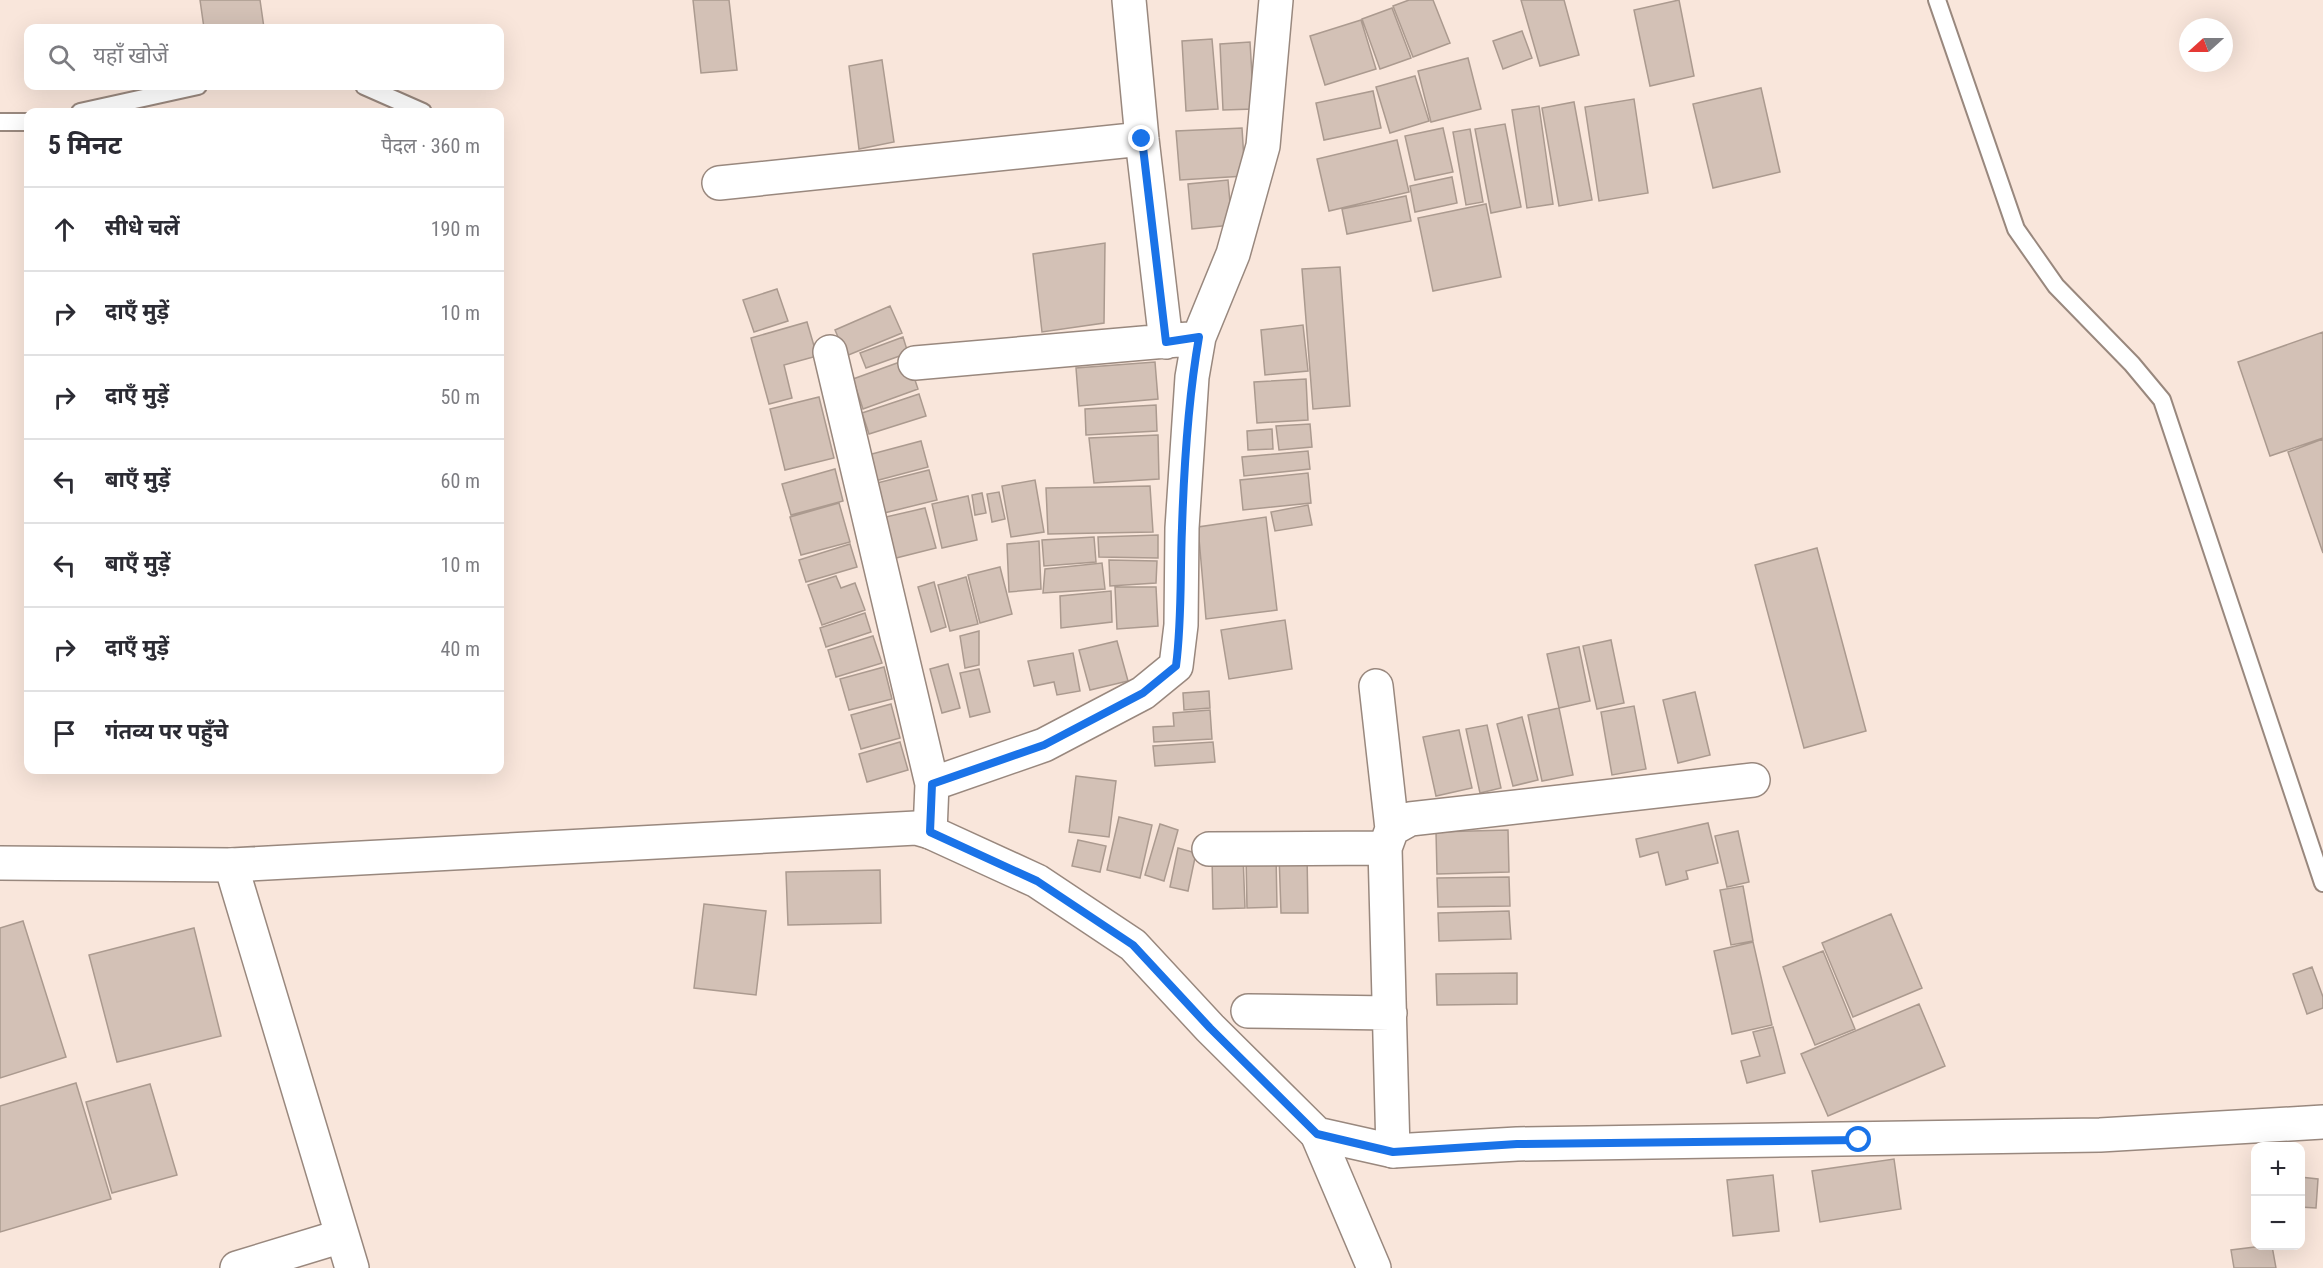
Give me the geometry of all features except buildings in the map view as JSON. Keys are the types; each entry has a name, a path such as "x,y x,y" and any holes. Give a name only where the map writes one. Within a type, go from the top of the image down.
{"street":[{"path":"1129,0 1142,139 1166,342"},
{"path":"932,784 1044,745 1143,693 1176,666 1181,624 1182,528 1192,377 1199,337 1233,254 1263,146 1276,0"},
{"path":"719,183 1142,139"},
{"path":"915,363 1166,342 1199,337"},
{"path":"830,352 932,784 930,832"},
{"path":"1376,686 1389,839 1393,1152"},
{"path":"1209,849 1389,839 1410,819 1753,780"},
{"path":"0,863 231,864 916,828 930,832 1037,881 1133,945 1210,1028 1317,1134 1374,1268"},
{"path":"231,864 352,1268"},
{"path":"1248,1011 1390,1013"},
{"path":"1317,1134 1393,1152 1517,1144 2100,1135 2323,1122"},
{"path":"237,1268 342,1236"}],"lane":[{"path":"1937,0 2016,229 2056,286 2132,364 2162,400 2323,883"},
{"path":"98,108 180,90"},
{"path":"373,90 414,108"},
{"path":"0,122 24,122"}],"route":[{"path":"1142,139 1166,342 1199,337 1192,377 1182,528 1181,624 1176,666 1143,693 1044,745 932,784 930,832 1037,881 1133,945 1210,1028 1317,1134 1393,1152 1517,1144 1859,1140"}]}
